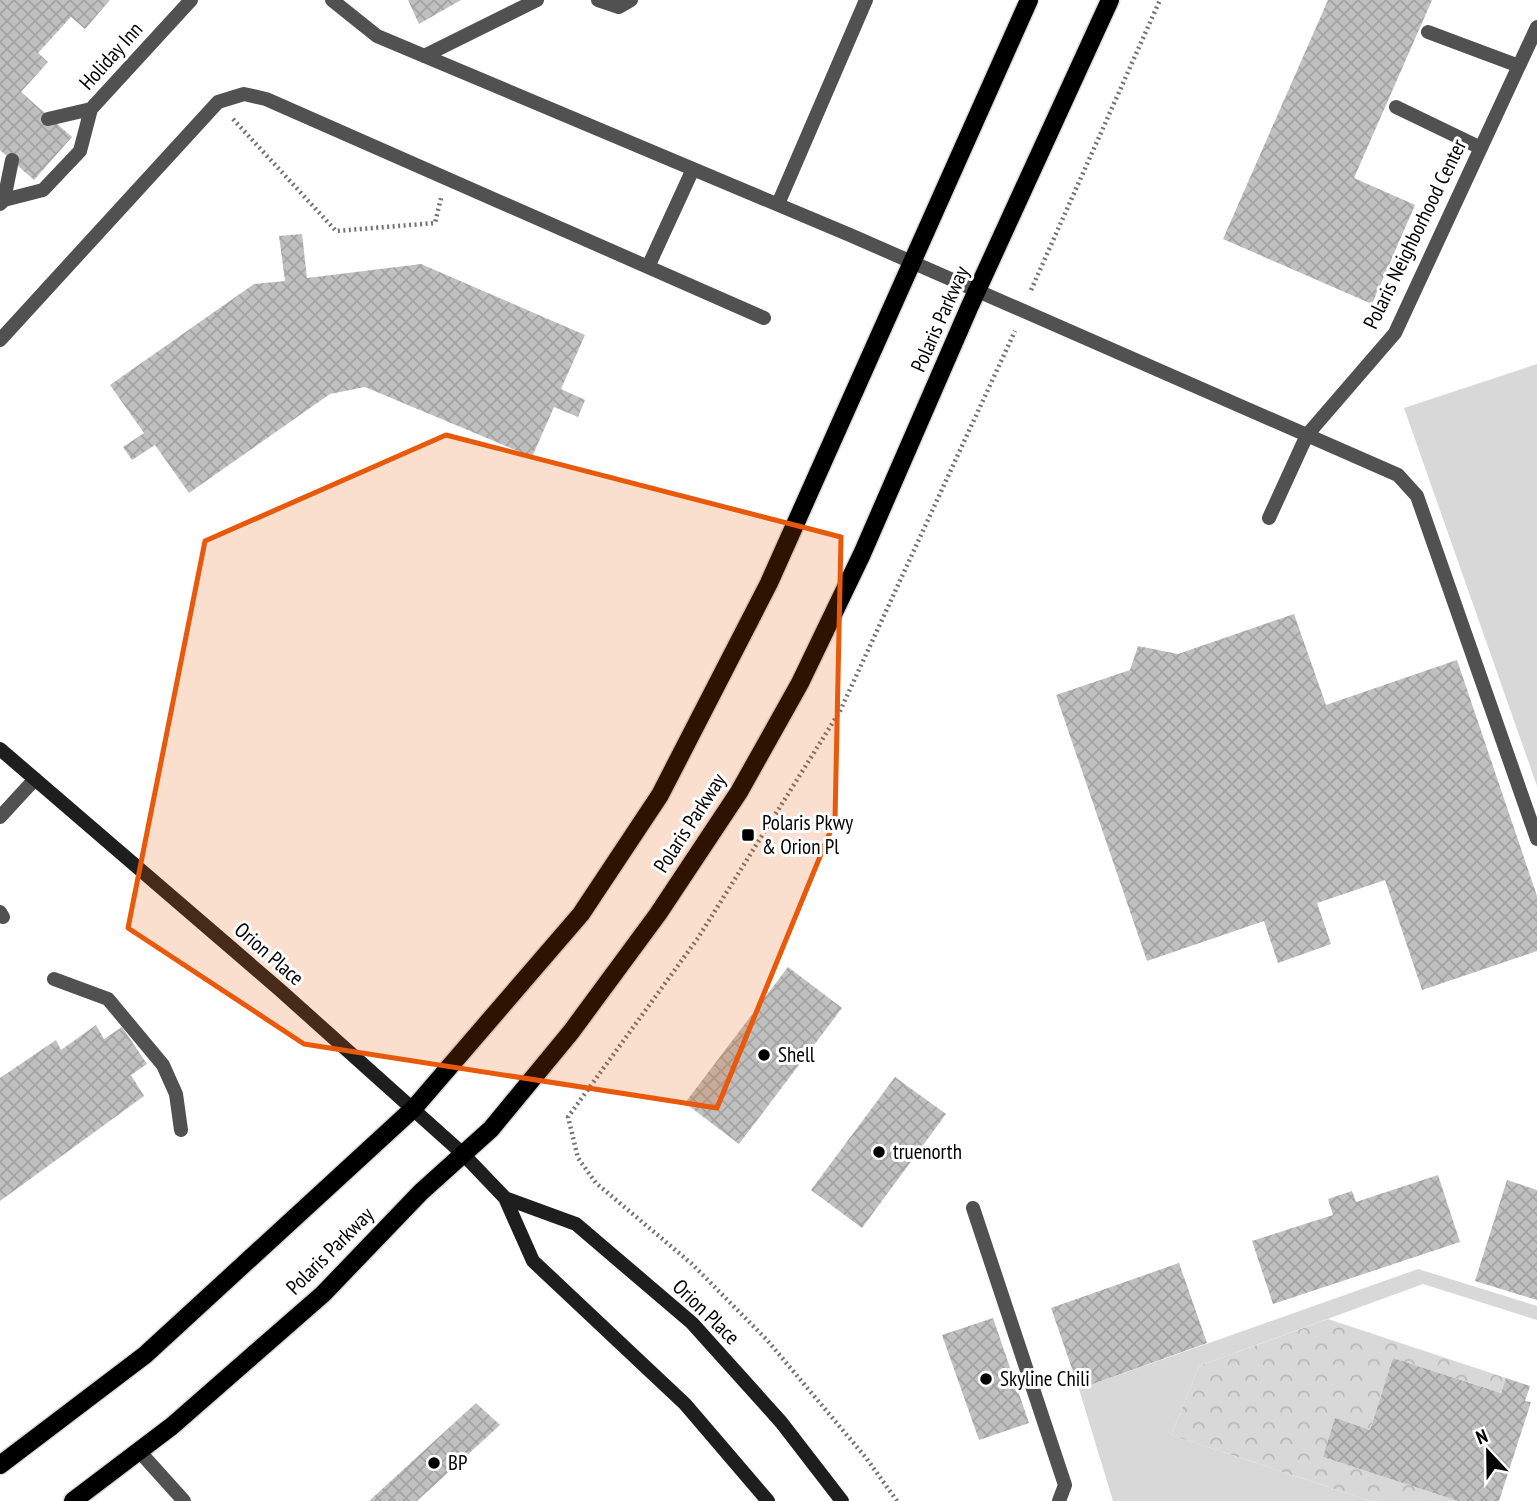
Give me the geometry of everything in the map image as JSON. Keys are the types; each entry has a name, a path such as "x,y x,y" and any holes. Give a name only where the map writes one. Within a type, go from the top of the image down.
{"main road":[{"name":"Polaris Parkway","path":"0,1465 145,1355 414,1108 581,914 660,795 769,583 1030,0"},
{"name":"Polaris Parkway","path":"73,1501 172,1426 323,1294 421,1192 491,1129 571,1032 658,914 739,792 800,683 862,554 977,291 1110,0"},
{"name":"Orion Place","path":"0,749 414,1108 463,1154 505,1198 533,1261 685,1404 768,1501"},
{"name":"Orion Place","path":"505,1198 576,1224 692,1323 781,1422 842,1501"}],"street":[{"name":"Holiday Inn","path":"12,160 2,202 43,190 80,151 91,109 191,0"},
{"path":"332,0 377,36 913,262 1398,475 1417,496 1537,839"},
{"path":"424,56 537,0"},
{"path":"598,0 619,7 631,0"},
{"path":"778,204 866,0"},
{"name":"Polaris Neighborhood Center","path":"1269,519 1307,435 1395,333 1537,27"},
{"path":"1428,32 1519,66"},
{"path":"0,340 218,102 244,94 266,99 764,318"},
{"path":"1396,107 1481,148"},
{"name":"Holiday Inn","path":"48,119 91,109"},
{"path":"648,267 693,169"},
{"path":"0,817 35,779"},
{"path":"54,979 108,999 163,1065 176,1094 181,1130"},
{"path":"973,1208 1065,1485 1059,1501"},
{"path":"139,1451 184,1501"}],"path":[{"path":"897,1501 867,1459 767,1340 692,1264 596,1183 578,1158 568,1117 698,938 841,711 1006,354 1160,0"},
{"path":"218,102 336,231 435,223 445,177"}],"highlighted area":[{"path":"446,435 841,537 835,820 717,1108 304,1044 128,928 205,541"}],"green space":[{"path":"1537,364 1537,786 1404,408"},
{"path":"1418,1269 1537,1306 1537,1320 1423,1284 1199,1366 1171,1435 1371,1501 1113,1501 1079,1389"},
{"path":"1328,1319 1506,1378 1501,1393 1393,1358 1370,1430 1336,1419 1323,1457 1458,1501 1371,1501 1171,1435 1199,1366"}],"building":[{"path":"0,0 110,0 85,29 71,17 38,53 48,62 21,92 72,137 34,180 0,150"},
{"path":"408,0 461,0 419,24"},
{"path":"1328,0 1432,0 1354,178 1415,205 1372,304 1223,239"},
{"path":"302,234 307,278 421,264 585,335 561,389 585,400 578,417 554,407 532,457 365,387 330,394 189,493 155,445 132,460 123,447 144,433 110,385 254,284 285,281 279,236"},
{"path":"1294,614 1326,705 1457,660 1537,896 1537,951 1422,990 1385,880 1317,903 1331,944 1278,963 1264,921 1147,961 1056,695 1130,670 1138,646 1178,654"},
{"name":"Shell","path":"788,967 842,1008 739,1144 685,1103"},
{"path":"96,1025 104,1039 122,1027 147,1064 131,1075 144,1096 0,1201 0,1078 56,1040 61,1050"},
{"name":"truenorth","path":"895,1077 946,1114 862,1228 811,1190"},
{"path":"1438,1175 1460,1242 1273,1304 1252,1241 1333,1215 1328,1199 1352,1191 1356,1202"},
{"path":"1507,1180 1537,1190 1537,1300 1475,1281"},
{"path":"1179,1263 1207,1343 1079,1389 1051,1308"},
{"name":"Skyline Chili","path":"993,1318 1029,1423 979,1440 942,1335"},
{"path":"1393,1358 1501,1393 1506,1378 1530,1386 1525,1401 1531,1402 1499,1501 1458,1501 1323,1457 1335,1418 1370,1430"},
{"name":"BP","path":"476,1403 500,1425 417,1501 369,1501"}],"place":[{"name":"Polaris Pkwy & Orion Pl","path":"748,835"},
{"name":"Shell","path":"764,1055"},
{"name":"truenorth","path":"879,1152"},
{"name":"Skyline Chili","path":"986,1379"},
{"name":"BP","path":"434,1463"}]}
